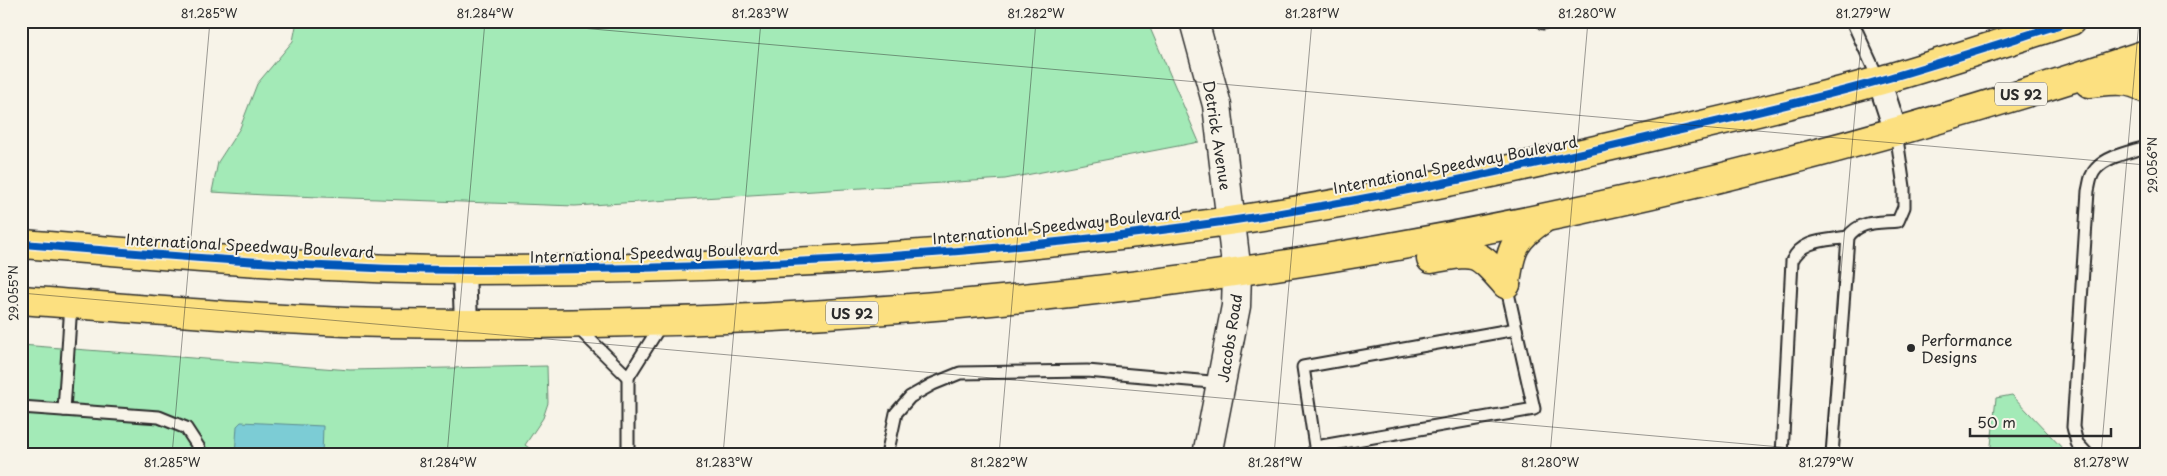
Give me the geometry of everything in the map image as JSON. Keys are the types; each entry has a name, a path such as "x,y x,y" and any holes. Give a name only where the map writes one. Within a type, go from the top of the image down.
{"main road":[{"name":"International Speedway Boulevard","path":"21,244 234,260 464,270 717,265 862,257 1082,239 1231,220 1404,190 1560,159 1880,80 2071,21"},
{"name":"US 92","path":"21,300 343,322 573,323 845,314 1102,291 1404,246 1544,219 1727,177 1896,132 2146,54"},
{"path":"2038,89 2114,80 2128,81 2146,89"},
{"path":"1506,284 1510,256 1518,241 1527,230 1544,219"},
{"path":"1299,263 1354,272 1467,253 1482,258 1506,284"}],"street":[{"name":"Detrick Avenue","path":"1194,21 1217,106 1231,220"},
{"path":"1880,80 1896,132"},
{"name":"Jacobs Road","path":"1207,455 1236,306 1237,272 1231,220"},
{"path":"464,270 466,323"}],"lane":[{"path":"1852,21 1880,80"},
{"path":"1832,455 1848,236 1854,228 1866,223 1898,221 1904,207 1904,187 1896,132"},
{"path":"2088,455 2077,443 2073,427 2088,191 2091,177 2096,168 2108,160 2146,147"},
{"path":"1782,455 1792,262 1797,252 1807,245 1848,236"},
{"path":"1506,284 1516,329 1534,410 1316,451 1303,367 1516,329"},
{"path":"64,410 71,304"},
{"path":"628,455 628,377 663,321"},
{"path":"573,323 628,377"},
{"path":"886,455 896,413 910,397 933,384 960,374 1087,371 1222,382"},
{"path":"21,407 159,417 186,428 199,448 198,455"},
{"path":"2138,455 2146,452"}],"green space":[{"path":"297,21 1147,21 1199,142 1005,179 575,206 212,192 218,162 240,128 257,84 293,41"},
{"path":"21,345 350,370 547,366 548,403 543,418 525,445 539,455 21,455"},
{"path":"2012,395 2064,450 2064,455 1990,455 1996,398"}],"water":[{"path":"241,422 323,426 322,455 235,455 237,426"}],"cycle path":[{"path":"21,244 301,265 469,270 755,264 850,259 1040,244 1283,213 1499,172 1826,95 1929,66 2071,21"}],"place":[{"name":"Performance Designs","path":"1911,348"}]}
